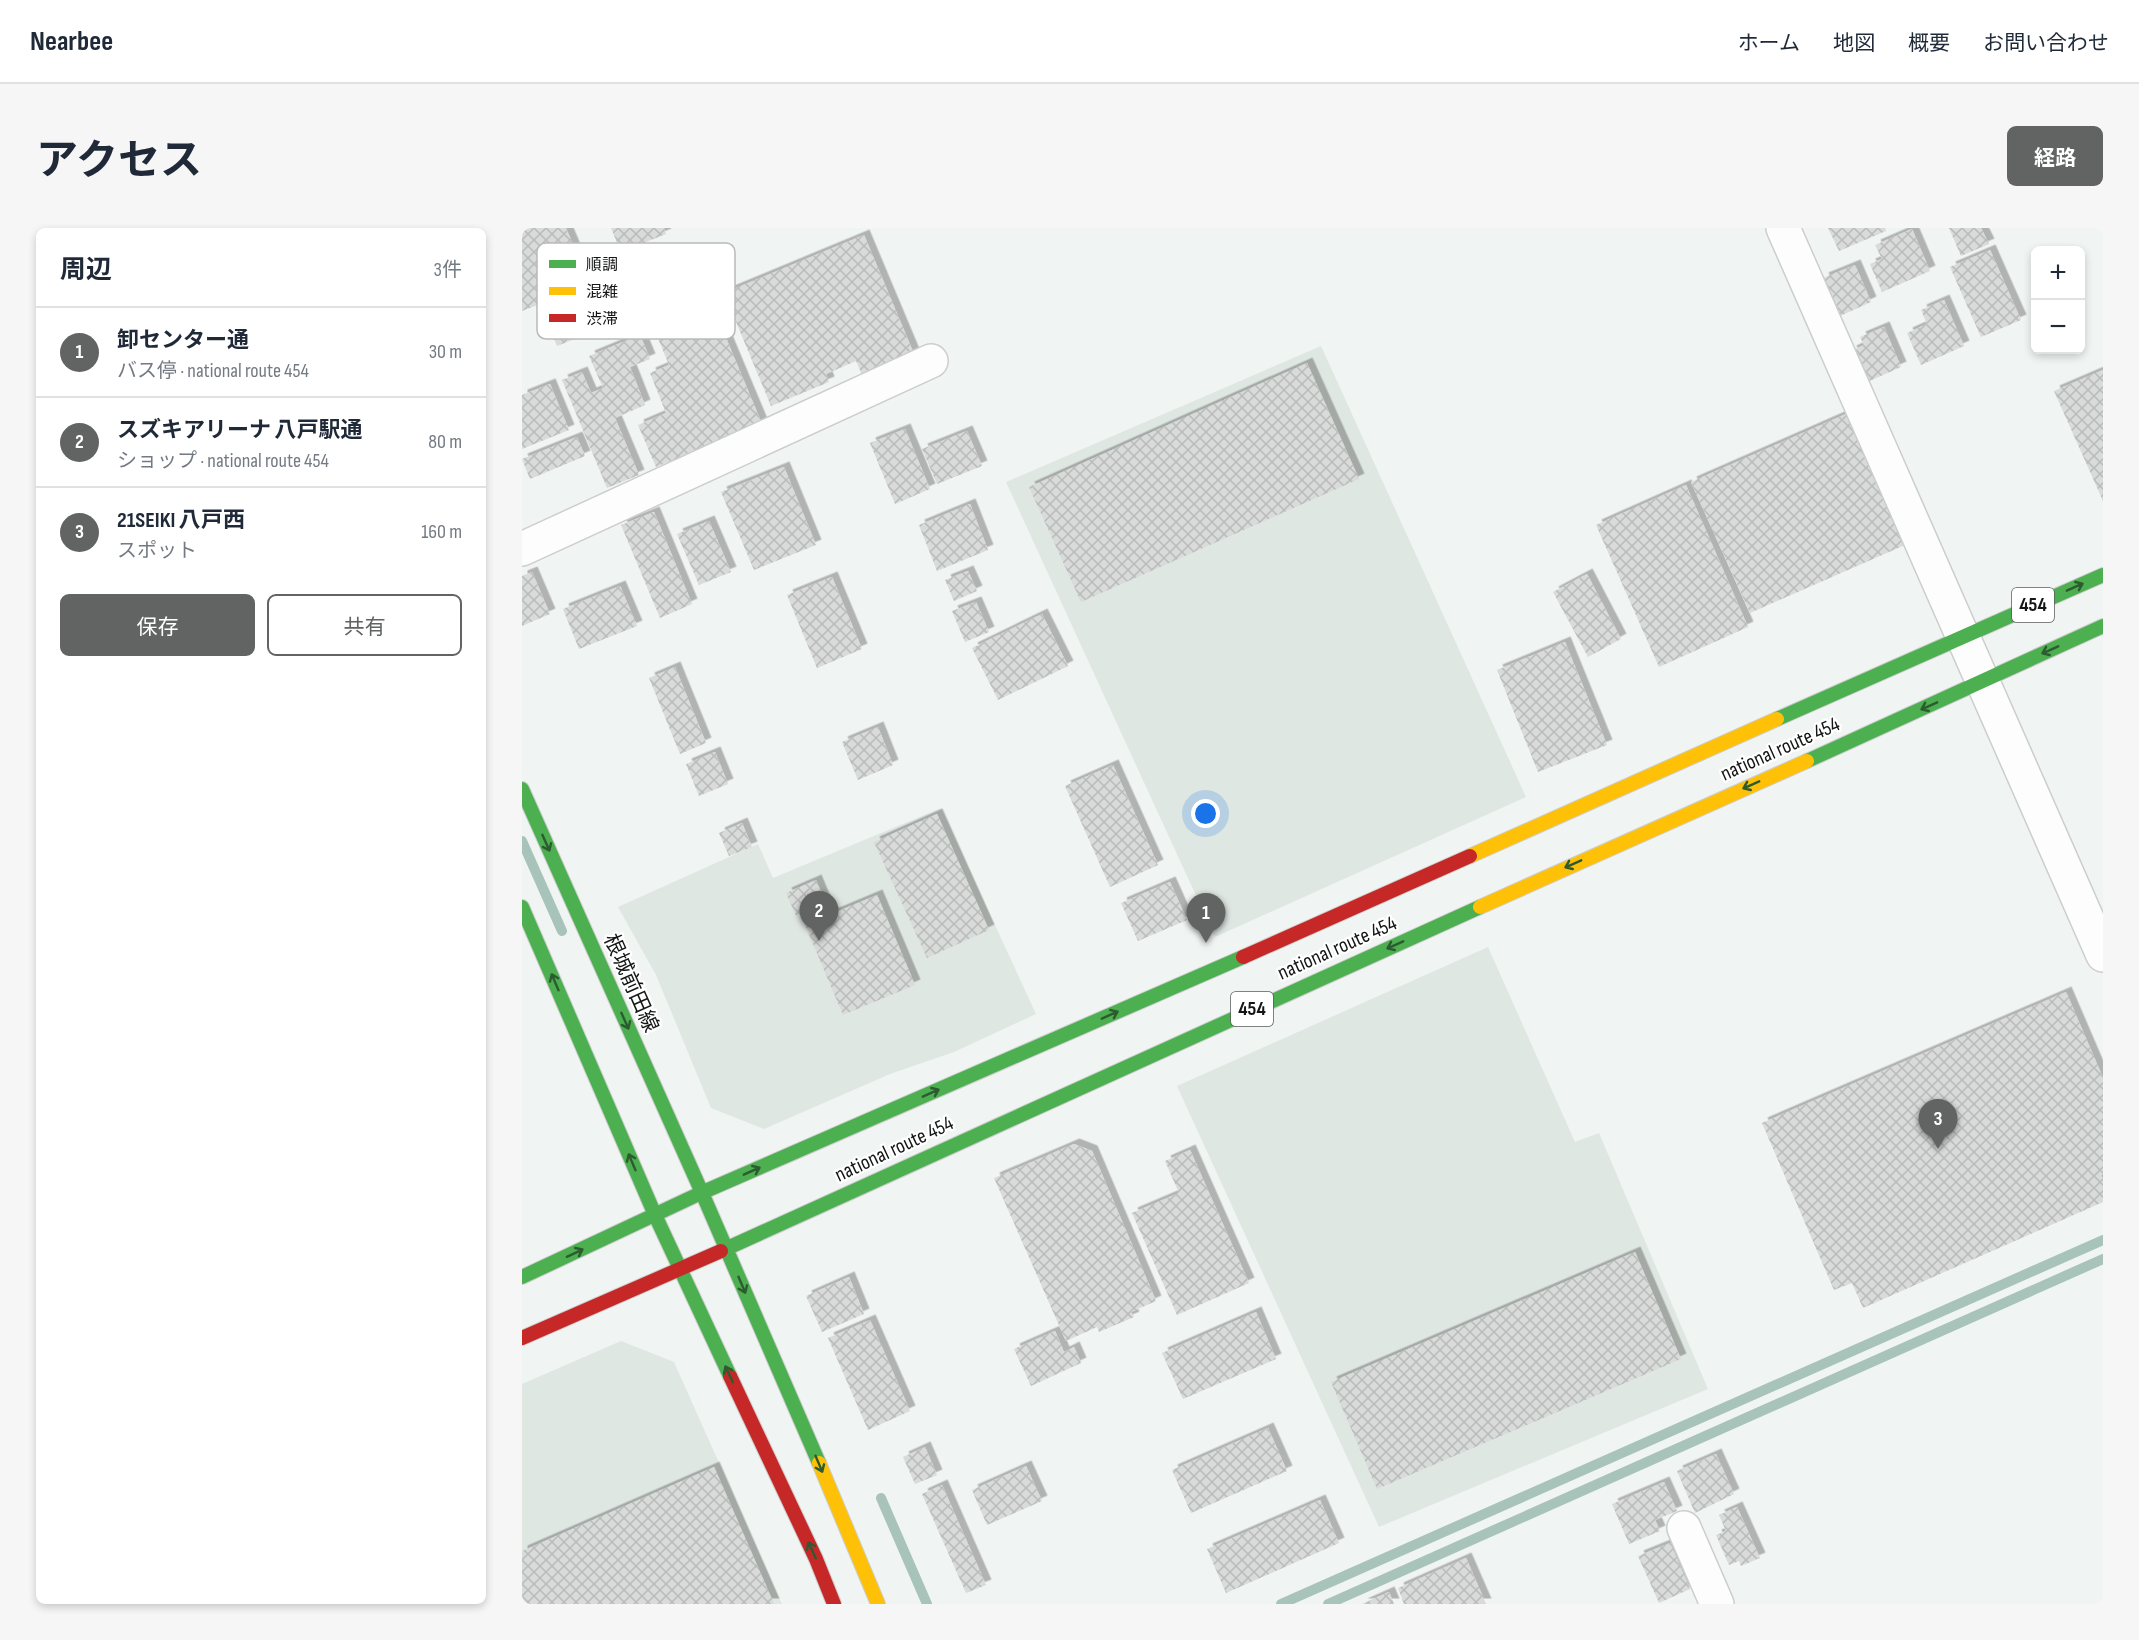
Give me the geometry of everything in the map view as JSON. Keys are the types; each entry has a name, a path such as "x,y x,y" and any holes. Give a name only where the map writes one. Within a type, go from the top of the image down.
{"main road":[{"name":"national route 454","path":"522,1277 701,1193 1134,1005 2103,575"},
{"name":"national route 454","path":"522,1338 726,1250 1171,1046 2103,626"},
{"name":"根城前田線","path":"522,789 726,1250 878,1604"},
{"path":"522,907 679,1269 816,1559 834,1604"}],"street":[{"path":"1783,228 2103,955"},
{"path":"522,549 931,362"},
{"path":"1684,1528 1717,1604"}],"shaded area":[{"path":"1321,346 1526,797 1215,937 1006,482"},
{"path":"941,808 1036,1014 954,1052 890,1074 764,1129 711,1108 656,975 618,907 758,844 773,878"},
{"path":"1488,947 1575,1142 1599,1133 1708,1389 1379,1527 1177,1086"},
{"path":"621,1341 674,1362 782,1604 522,1604 522,1384"}],"building":[{"path":"522,228 566,228 572,243 537,243 537,305 522,311"},
{"path":"611,228 664,228 666,234 644,243 617,243"},
{"path":"1828,228 1885,228 1886,231 1839,251"},
{"path":"1949,228 1981,228 1989,244 1961,256"},
{"path":"1912,229 1930,271 1882,292 1870,264 1882,259 1875,245"},
{"path":"864,235 914,354 862,375 856,361 826,374 829,382 771,406 735,319 735,288"},
{"path":"1990,250 2021,320 1981,337 1950,267"},
{"path":"1855,265 1871,302 1840,316 1823,278"},
{"path":"1944,300 1964,346 1921,365 1907,333 1927,324 1921,310"},
{"path":"1884,327 1901,367 1865,383 1851,351 1864,345 1860,337"},
{"path":"554,339 574,339 557,346"},
{"path":"630,339 642,339 650,359 630,367 645,405 615,418 639,475 607,488 562,380 582,372 591,393 603,388 589,356"},
{"path":"658,339 726,339 762,424 656,467 638,425 666,413 650,373 669,365"},
{"path":"1307,363 1359,479 1081,602 1029,487"},
{"path":"2103,370 2103,501 2054,391"},
{"path":"550,384 569,430 522,449 522,395"},
{"path":"1846,414 1905,545 1750,613 1691,482"},
{"path":"905,429 930,489 895,504 870,443"},
{"path":"967,431 982,466 937,484 922,449"},
{"path":"577,437 585,456 530,479 522,459"},
{"path":"784,467 816,545 754,570 721,492"},
{"path":"1686,485 1748,627 1659,667 1596,525"},
{"path":"970,504 988,550 937,571 919,525"},
{"path":"654,512 692,604 660,618 621,525"},
{"path":"709,521 731,572 699,585 677,534"},
{"path":"968,571 977,591 954,601 945,580"},
{"path":"532,572 550,614 522,626 522,576"},
{"path":"1587,574 1621,639 1588,657 1553,592"},
{"path":"832,577 862,649 817,668 787,595"},
{"path":"620,586 637,626 579,649 563,609"},
{"path":"976,602 989,632 965,642 952,611"},
{"path":"1042,614 1068,666 998,700 972,648"},
{"path":"1565,642 1607,745 1538,772 1497,670"},
{"path":"675,667 706,743 680,754 649,678"},
{"path":"878,727 893,765 858,780 842,742"},
{"path":"715,752 728,784 699,796 686,764"},
{"path":"1113,765 1158,865 1110,887 1065,786"},
{"path":"937,814 989,930 927,958 874,842"},
{"path":"742,823 752,847 729,856 719,833"},
{"path":"816,880 826,904 796,916 786,893"},
{"path":"1170,882 1187,920 1138,941 1121,903"},
{"path":"877,895 915,985 843,1015 805,925"},
{"path":"2066,992 2103,1078 2103,1174 2101,1175 2103,1202 1863,1308 1852,1283 1834,1290 1762,1123"},
{"path":"1074,1144 1092,1151 1156,1301 1131,1312 1134,1317 1099,1332 1097,1327 1066,1341 994,1178"},
{"path":"1190,1150 1249,1283 1177,1315 1132,1213 1179,1193 1165,1161"},
{"path":"1635,1252 1681,1359 1377,1489 1331,1382"},
{"path":"849,1277 864,1314 822,1332 806,1296"},
{"path":"1256,1312 1276,1359 1183,1399 1162,1353"},
{"path":"870,1320 910,1411 868,1430 828,1338"},
{"path":"1055,1331 1064,1352 1074,1347 1081,1363 1031,1386 1014,1349"},
{"path":"1268,1428 1287,1471 1191,1513 1172,1470"},
{"path":"925,1447 937,1475 915,1484 903,1457"},
{"path":"1716,1454 1734,1494 1695,1513 1677,1471"},
{"path":"1026,1466 1042,1501 987,1525 972,1490"},
{"path":"714,1467 774,1604 522,1604 522,1551"},
{"path":"1664,1482 1677,1511 1655,1520 1660,1531 1629,1544 1612,1504"},
{"path":"942,1485 986,1585 966,1593 922,1494"},
{"path":"1320,1500 1339,1543 1226,1593 1207,1549"},
{"path":"1737,1507 1760,1558 1741,1566 1739,1561 1729,1565 1716,1535 1726,1531 1719,1515"},
{"path":"1670,1543 1690,1589 1659,1603 1638,1556"},
{"path":"1466,1558 1486,1604 1404,1604 1398,1588"},
{"path":"1389,1592 1394,1604 1362,1604"}],"waterway":[{"path":"522,841 562,931"},
{"path":"1281,1604 2103,1240"},
{"path":"1328,1604 2103,1259"},
{"path":"881,1498 927,1604"}],"traffic: fast":[{"path":"1777,719 2103,575"},
{"path":"1807,761 2103,626"},
{"path":"522,789 703,1195 819,1463"},
{"path":"522,907 655,1215 730,1376"},
{"path":"721,1251 1480,907"},
{"path":"522,1277 701,1193 1243,957"}],"traffic: slow":[{"path":"1470,856 1777,719"},
{"path":"1480,907 1807,761"},
{"path":"819,1463 878,1604"}],"traffic: jam":[{"path":"1243,957 1470,856"},
{"path":"522,1338 721,1251"},
{"path":"730,1376 816,1559 834,1604"}],"place":[{"name":"スズキアリーナ 八戸駅通","path":"819,941"},
{"name":"卸センター通","path":"1206,943"},
{"name":"21SEIKI 八戸西","path":"1938,1149"}]}
